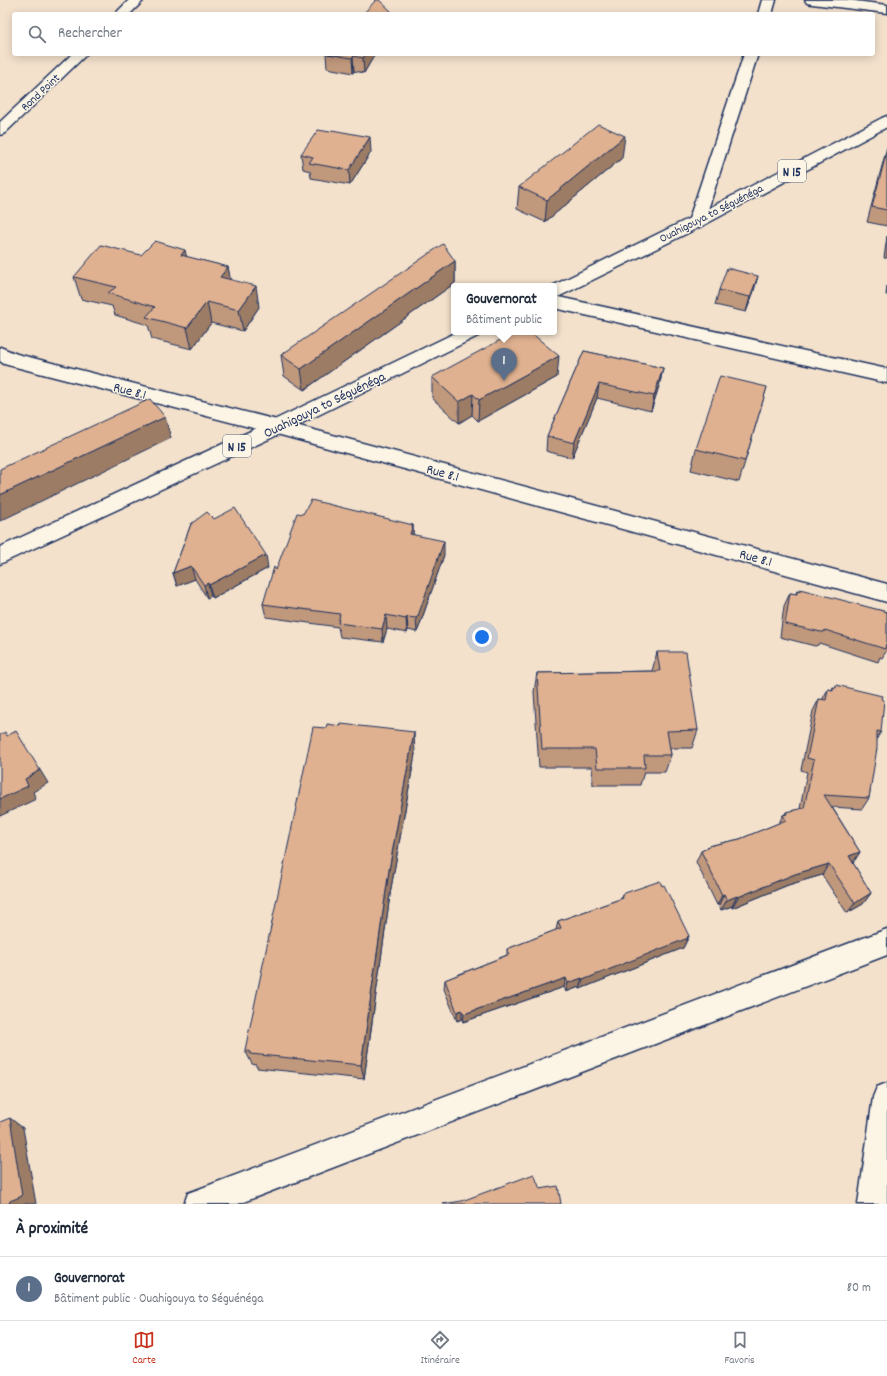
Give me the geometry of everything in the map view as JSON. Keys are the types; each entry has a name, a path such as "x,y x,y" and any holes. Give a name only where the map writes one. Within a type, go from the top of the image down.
{"street":[{"path":"124,12 137,0"},
{"path":"765,12 769,0"},
{"path":"812,0 887,9"},
{"name":"Rond Point","path":"0,130 78,56"},
{"path":"696,222 750,56"},
{"name":"Ouahigouya to Séguénéga","path":"557,291 696,222 887,121"},
{"path":"557,303 887,376"},
{"name":"Ouahigouya to Séguénéga","path":"0,556 277,427 466,335"},
{"name":"Rue 8.1","path":"0,352 10,359 277,427 887,593"},
{"path":"199,1204 887,942"},
{"path":"873,1204 887,1097"}],"building":[{"path":"376,0 379,0 391,11 390,12 365,12"},
{"path":"340,56 353,56 352,58"},
{"path":"353,56 364,56 363,58"},
{"path":"598,124 625,136 547,200 519,187"},
{"path":"318,130 330,132 332,130 370,137 349,170 309,163 313,157 301,154"},
{"path":"887,151 887,210 872,207"},
{"path":"155,241 185,250 181,255 228,267 220,277 256,286 239,310 207,302 187,328 146,317 155,307 108,293 116,287 74,277 101,245 141,255"},
{"path":"443,244 455,261 301,369 281,355"},
{"path":"727,268 758,276 750,297 719,290"},
{"path":"509,335 534,335 559,356 479,400 473,394 459,402 432,377"},
{"path":"584,351 663,368 654,396 599,384 574,443 547,436"},
{"path":"720,376 767,387 745,461 696,449"},
{"path":"150,399 165,417 0,495 0,469"},
{"path":"311,500 413,525 410,534 444,541 416,618 407,617 406,619 386,615 382,629 338,623 340,614 263,604 274,567 276,570 297,513 303,514"},
{"path":"235,508 266,555 209,585 208,583 204,585 191,566 173,573 191,524 207,512 214,519"},
{"path":"800,589 887,612 887,644 885,649 825,630 824,632 821,632 785,624 790,593 797,594 797,590 800,591"},
{"path":"657,652 686,652 698,730 667,731 671,755 644,755 645,768 597,768 595,749 542,749 537,673 660,671"},
{"path":"836,685 882,696 881,699 884,700 881,732 877,731 877,748 869,798 824,795 860,852 849,856 871,893 855,903 829,864 795,874 727,900 724,894 722,895 701,851 708,848 708,846 740,839 786,820 783,815 787,814 786,812 804,808 814,760 807,758 819,699 826,700 828,689 833,690 833,687 836,688"},
{"path":"327,724 341,726 341,724 414,732 389,870 361,1065 250,1054 250,1052 245,1050 313,727 326,728"},
{"path":"16,731 40,770 25,779 28,786 0,799 0,735 5,732 7,736"},
{"path":"660,881 662,886 664,885 689,936 687,937 688,938 583,980 582,978 568,983 566,978 464,1014 462,1010 457,1012 445,980 510,954 507,949 561,928 558,921 623,898 622,894"},
{"path":"10,1118 22,1196 10,1201 9,1204 0,1204 0,1122"},
{"path":"534,1174 540,1189 558,1186 561,1204 443,1204 462,1201"}],"place":[{"name":"Gouvernorat","path":"504,381"}]}
